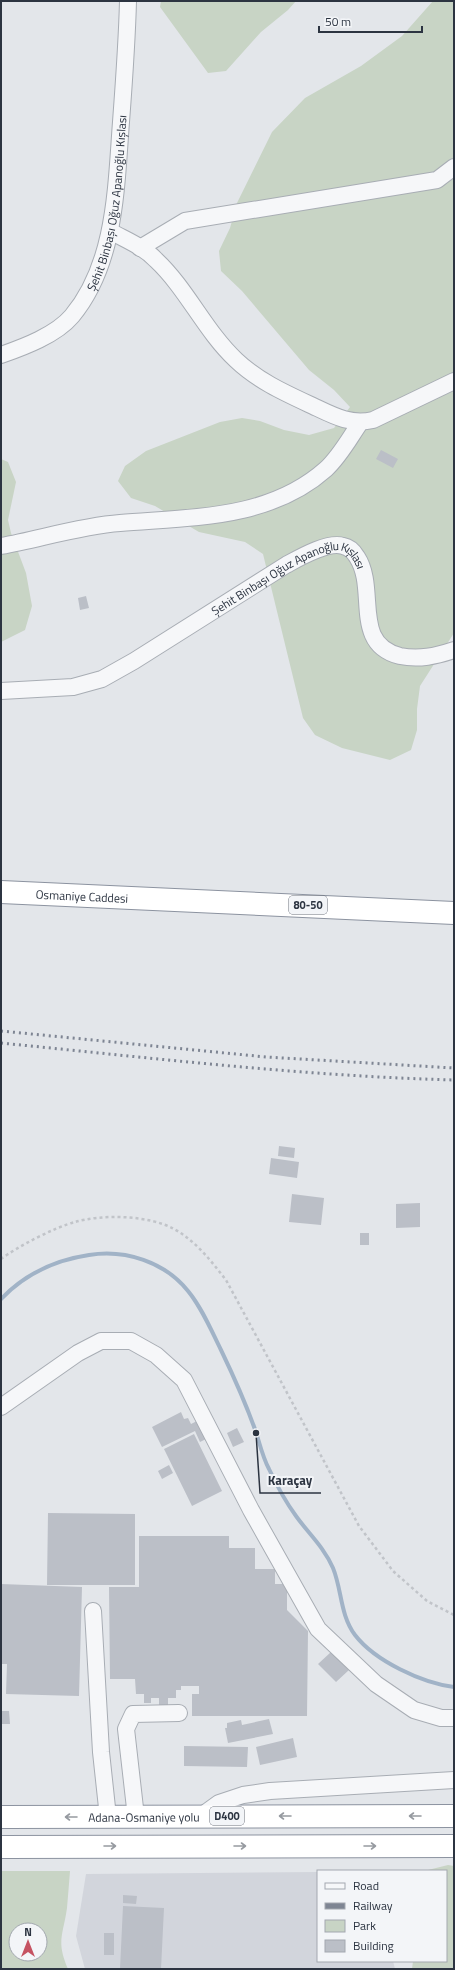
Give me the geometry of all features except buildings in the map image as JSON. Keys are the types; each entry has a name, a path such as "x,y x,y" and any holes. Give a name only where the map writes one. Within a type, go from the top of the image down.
{"highway":[{"name":"Osmaniye Caddesi","path":"1,892 163,898 454,913"},
{"path":"1,903 454,924"},
{"name":"Adana-Osmaniye yolu","path":"1,1817 454,1816"},
{"path":"1,1847 454,1846"}],"street":[{"name":"Şehit Binbaşı Oğuz Apanoğlu Kışlası","path":"1,355 30,344 59,327 71,316 94,280 110,231 117,181 128,1"},
{"path":"140,248 185,221 437,180 454,167"},
{"path":"110,231 140,248 164,267 217,338 235,359 268,385 333,415 360,423 373,420 454,381"},
{"path":"1,344 30,344"},
{"path":"1,546 100,526 230,514 260,505 284,496 310,481 326,469 337,457 360,423"},
{"name":"Şehit Binbaşı Oğuz Apanoğlu Kışlası","path":"1,691 73,688 102,678 134,661 286,565 312,552 330,546 343,545 353,552 363,566 371,633 381,647 393,654 412,658 435,657 454,650"},
{"path":"1,1408 78,1353 101,1341 131,1341 156,1355 184,1380 251,1510 318,1628 376,1684 414,1710 441,1718 454,1718"},
{"path":"93,1611 101,1752 108,1817"},
{"path":"136,1817 126,1729 133,1714 179,1713"},
{"path":"201,1816 219,1803 243,1795 270,1791 454,1780"}],"path":[{"path":"1,1259 41,1236 74,1222 106,1217 146,1219 174,1228 201,1249 226,1280 359,1526 393,1571 427,1601 454,1615"}],"shaded area":[{"path":"317,1872 317,1962 393,1962 395,1969 85,1969 76,1936 86,1874"}],"green space":[{"path":"161,1 296,1 288,10 261,32 226,71 208,73 160,7"},
{"path":"433,1 454,1 454,633 420,686 417,709 417,730 411,750 390,760 342,748 315,735 303,718 263,554 245,542 199,532 155,506 131,498 118,481 125,466 146,451 220,422 242,418 260,421 284,430 309,435 334,428 350,407 334,390 309,370 242,291 221,271 219,251 230,228 237,203 272,132 305,98 361,66 402,36"},
{"path":"1,459 8,462 16,482 8,520 11,533 26,573 32,606 25,630 1,642"},
{"path":"448,1865 454,1866 454,1969 412,1969 413,1962 447,1962 447,1870 428,1870"},
{"path":"1,1871 70,1871 67,1908 61,1945 68,1969 1,1969"}],"waterway":[{"path":"1,1299 30,1275 64,1260 89,1255 116,1254 130,1256 156,1265 179,1281 198,1305 221,1350 248,1411 265,1460 278,1487 292,1510 321,1547 333,1568 346,1619 355,1635 374,1654 400,1669 428,1681 454,1687"}],"railway":[{"path":"1,1031 266,1057 454,1068"},
{"path":"1,1043 340,1075 454,1080"}],"place":[{"name":"Karaçay","path":"256,1433"}]}
